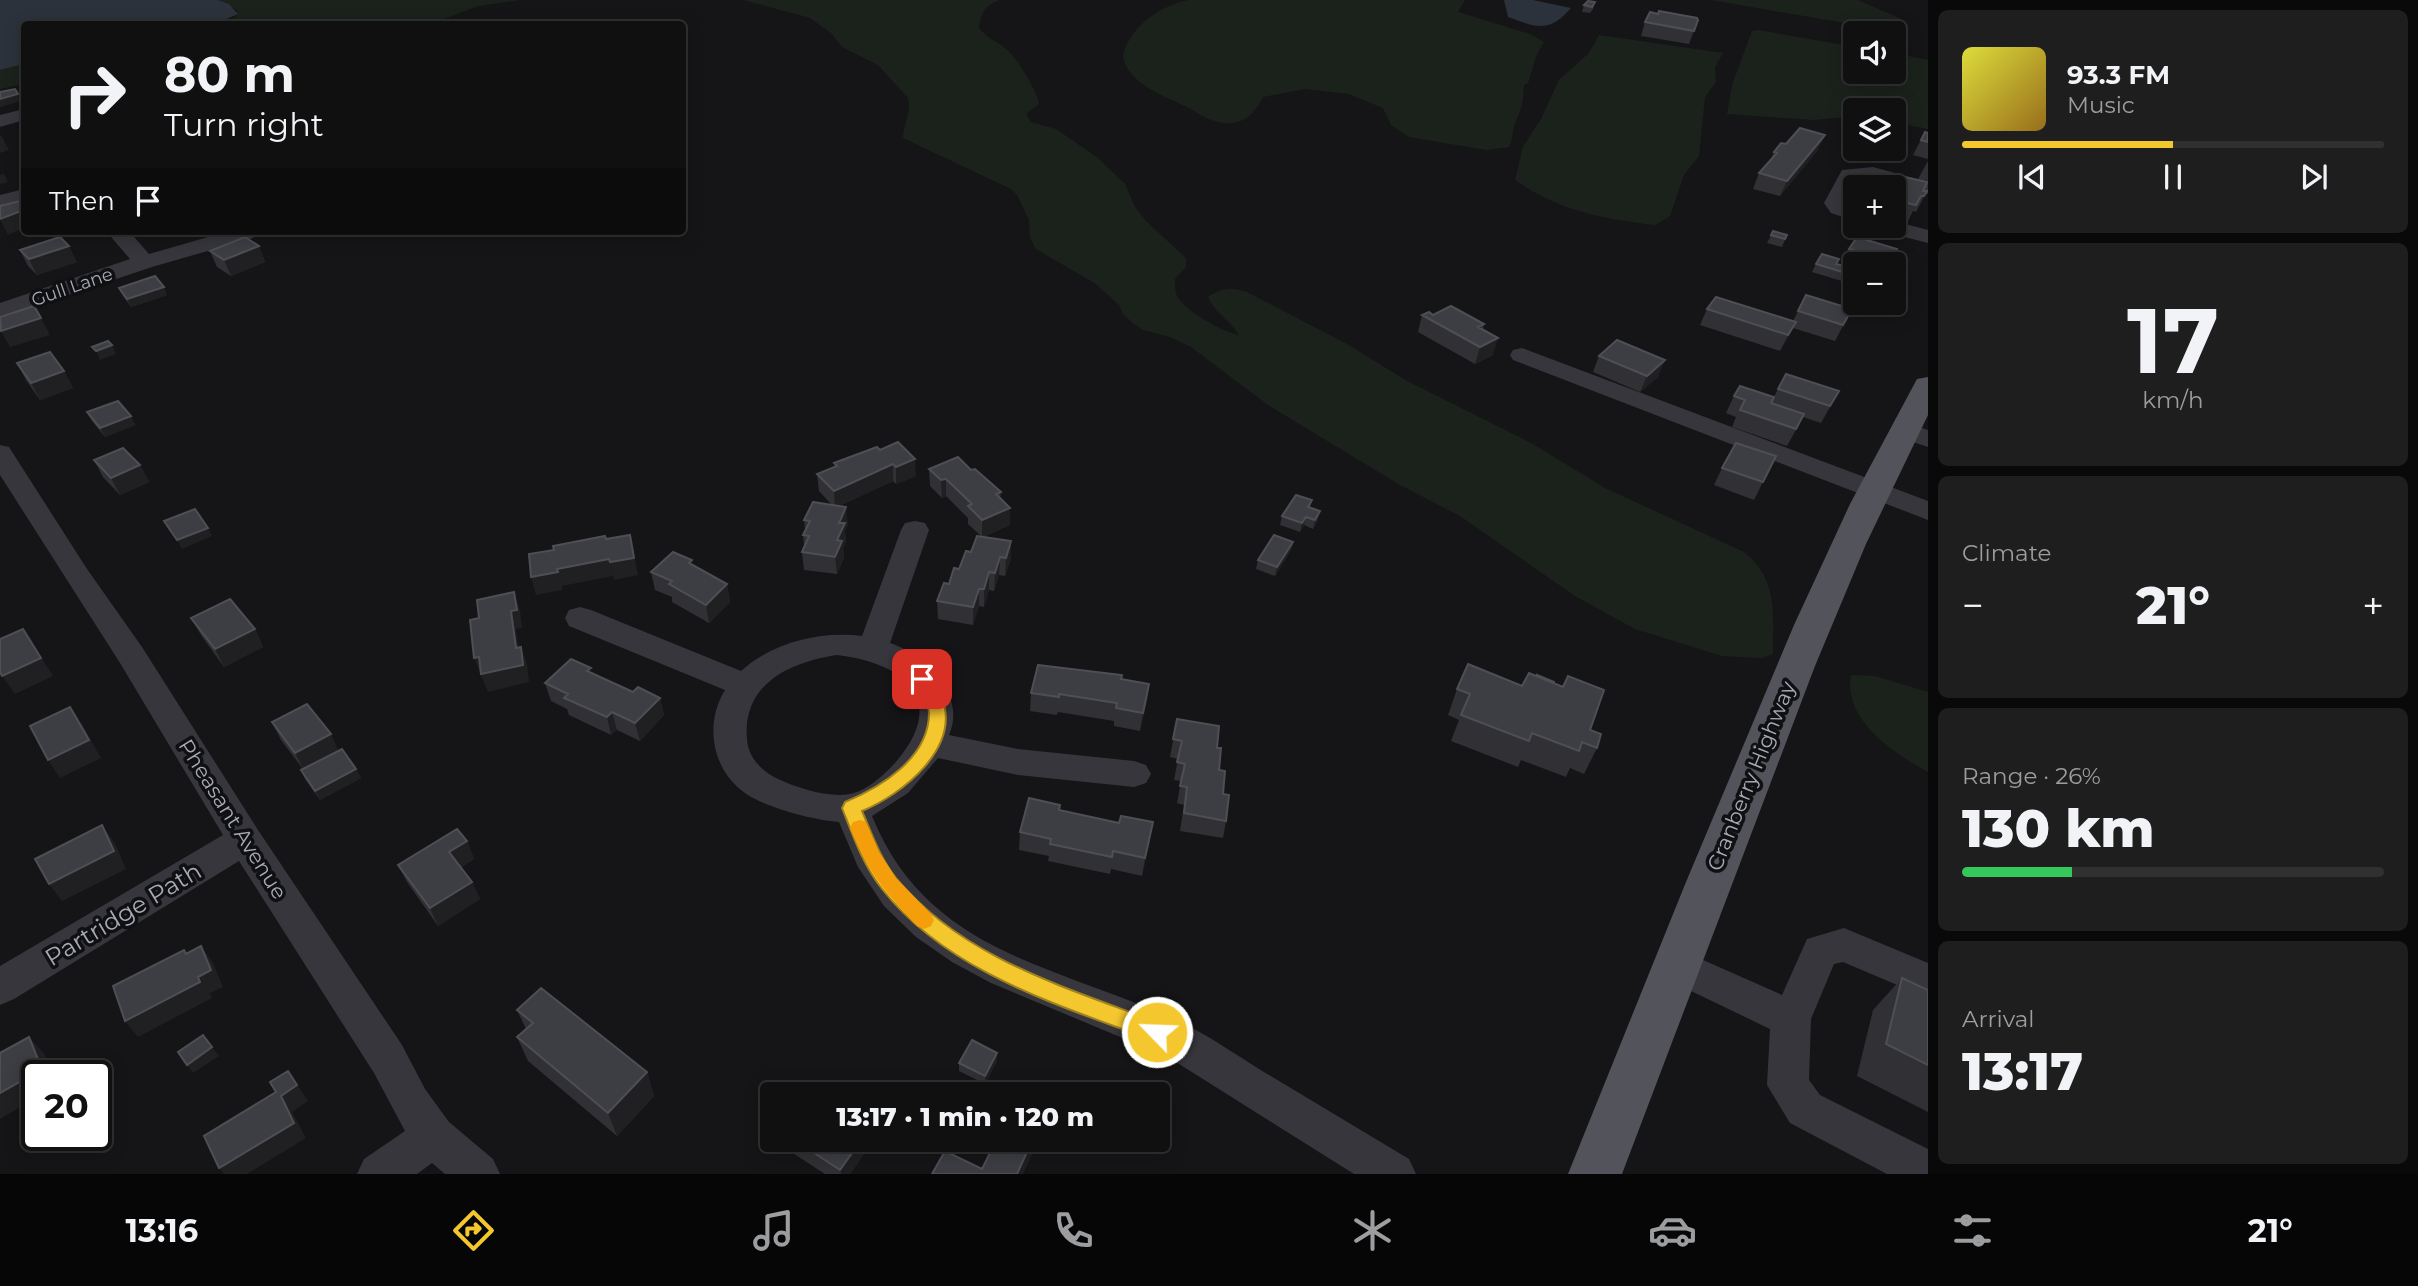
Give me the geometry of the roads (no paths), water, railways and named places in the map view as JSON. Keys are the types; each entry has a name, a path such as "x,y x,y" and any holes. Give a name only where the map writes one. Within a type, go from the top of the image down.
{"main road":[{"name":"Cranberry Highway","path":"1595,1174 1781,703 1874,488 1916,435 1928,386"}],"street":[{"path":"1848,175 1879,175"},
{"path":"1906,182 1928,188"},
{"path":"1843,185 1833,203 1843,211"},
{"path":"0,202 21,196"},
{"path":"1906,231 1928,237"},
{"path":"120,235 144,262"},
{"name":"Gull Lane","path":"0,311 144,262 238,235"},
{"path":"1522,355 1874,488 1928,511"},
{"name":"Pheasant Avenue","path":"0,453 77,576 131,655 245,840 388,1059 410,1103 434,1137 478,1174"},
{"path":"873,648 915,530"},
{"path":"580,618 746,686"},
{"path":"837,644 873,648 904,662 930,689 938,712 931,744 914,768 874,798 851,808 833,807 777,793 760,786 743,771 732,751 728,729 734,701 746,686 775,661 799,650 837,644"},
{"path":"931,744 1018,762 1134,774"},
{"path":"851,808 871,856 889,883 940,934 966,952 1032,984 1111,1012 1174,1040 1394,1174"},
{"name":"Partridge Path","path":"0,987 245,840"},
{"path":"1928,981 1844,945 1821,951 1791,1019 1788,1085 1805,1109 1928,1172"},
{"path":"1676,965 1791,1019"},
{"path":"379,1174 434,1137"}]}
